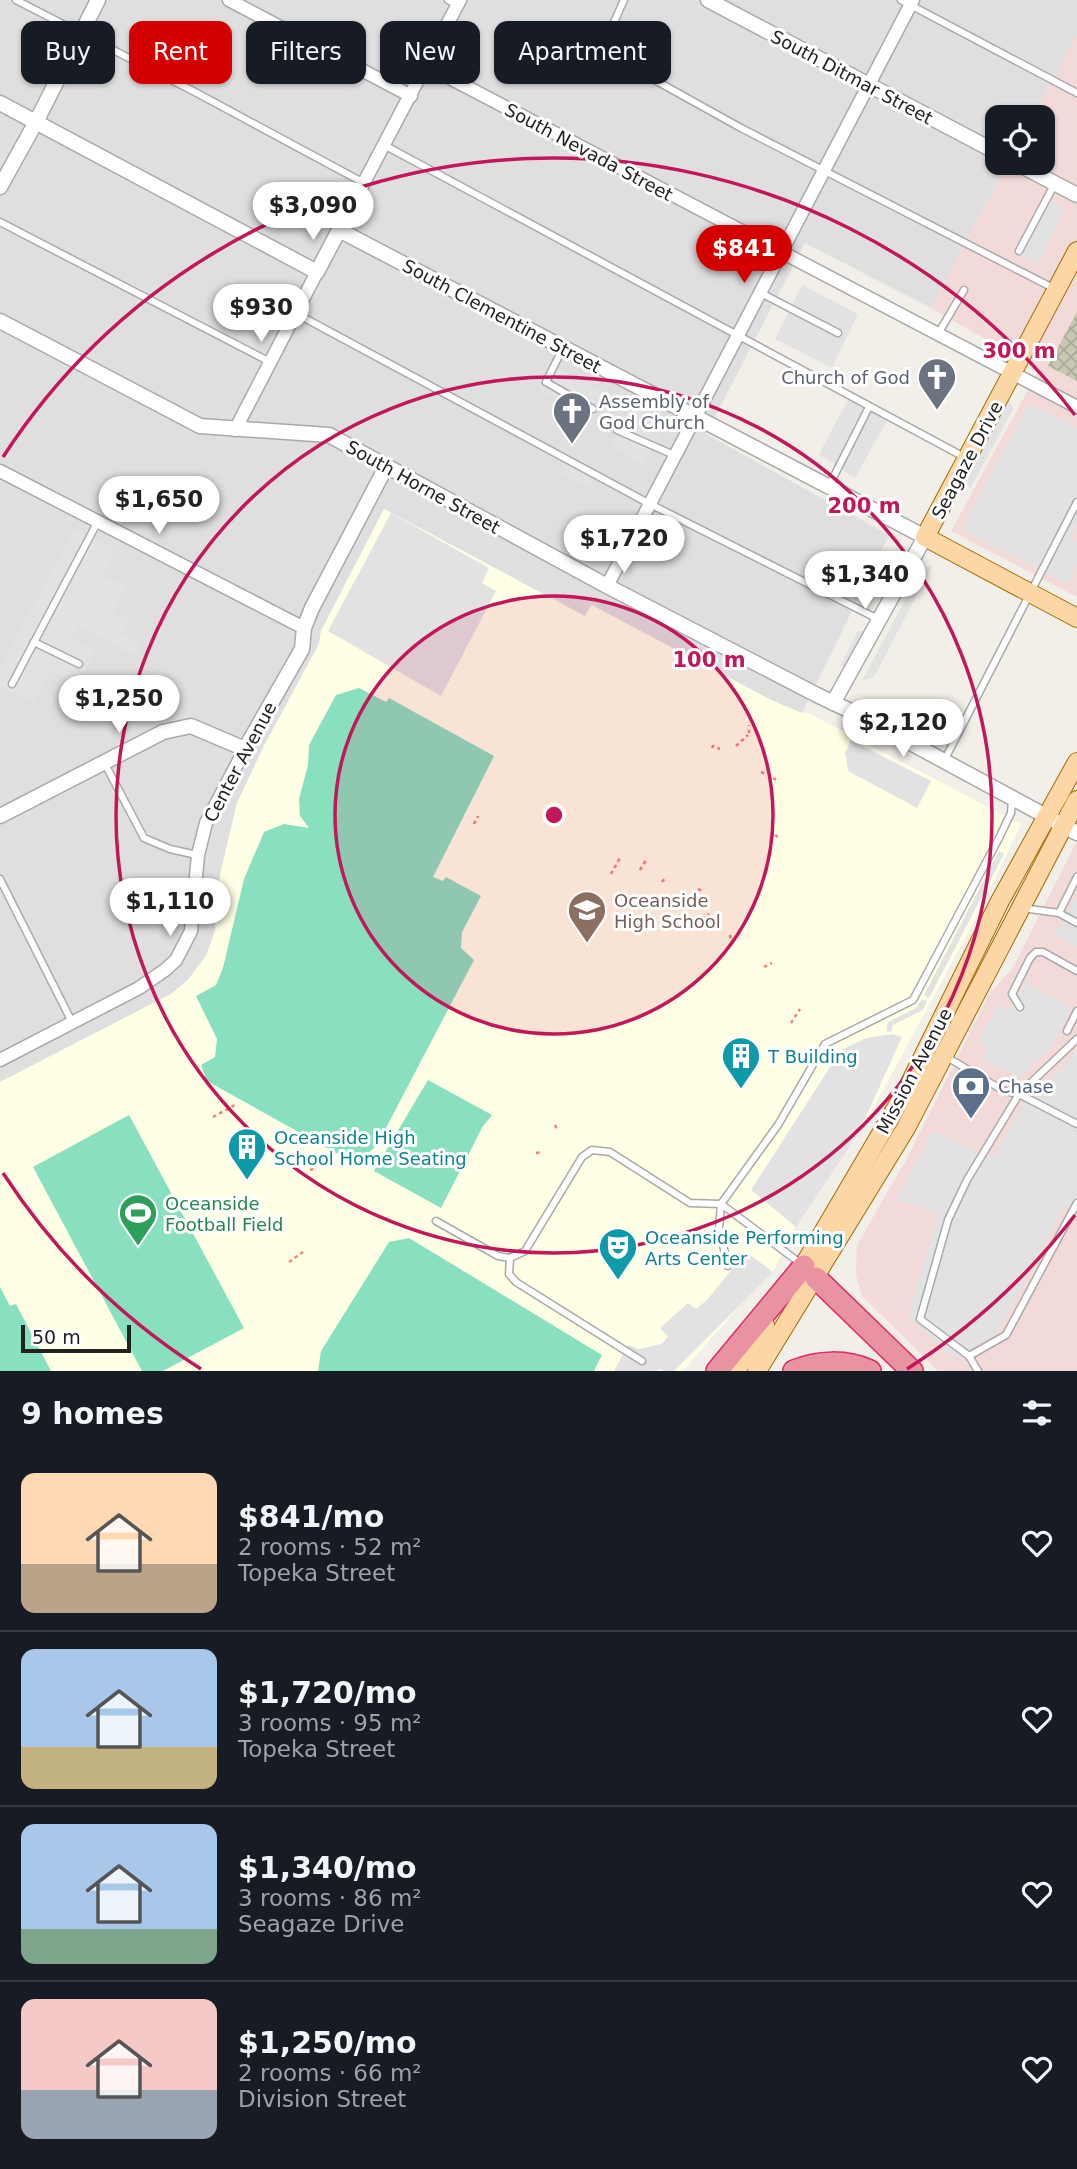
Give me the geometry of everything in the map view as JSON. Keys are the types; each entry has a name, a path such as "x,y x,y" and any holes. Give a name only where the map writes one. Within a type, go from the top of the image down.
{"highway":[{"path":"717,1371 810,1272 912,1371"},
{"path":"794,1371 831,1363 848,1364 870,1371"}],"main road":[{"name":"Seagaze Drive","path":"925,537 1077,251"},
{"path":"942,547 938,535 945,501"},
{"path":"925,537 1077,618"},
{"name":"Mission Avenue","path":"758,1371 906,1091 1000,901 1077,762"},
{"name":"Mission Avenue","path":"736,1371 810,1272 906,1128 1021,908 1070,829 1077,800"},
{"path":"945,1056 939,1046 962,998 965,975"}],"street":[{"path":"87,21 98,0"},
{"path":"229,0 411,96"},
{"name":"South Ditmar Street","path":"708,0 985,146"},
{"path":"446,21 455,2"},
{"path":"607,586 868,86 908,2"},
{"path":"0,187 55,84"},
{"path":"235,430 416,84"},
{"name":"South Nevada Street","path":"461,84 1077,407"},
{"path":"0,103 317,272"},
{"path":"1039,175 1077,195"},
{"name":"South Clementine Street","path":"340,230 925,537"},
{"name":"South Horne Street","path":"0,321 200,426 330,435 607,586 1070,829"},
{"name":"Center Avenue","path":"0,1060 153,980 176,960 191,931 198,855 206,823 302,649 304,628 312,608 386,467"},
{"path":"0,472 304,628"},
{"name":"Seagaze Drive","path":"833,703 925,537"},
{"path":"0,816 163,732 191,726 245,749"}],"lane":[{"path":"16,0 56,21"},
{"path":"624,0 606,40 606,53 741,128 1056,290"},
{"path":"908,2 1077,93"},
{"path":"115,52 364,183"},
{"path":"384,145 968,459"},
{"path":"1019,251 1055,183"},
{"path":"0,222 270,362"},
{"path":"938,334 964,290"},
{"path":"759,292 838,332"},
{"path":"297,314 648,503 880,620"},
{"path":"563,348 546,382 593,409"},
{"path":"828,488 869,407"},
{"path":"617,430 674,455"},
{"path":"944,761 1076,506"},
{"path":"12,684 97,523"},
{"path":"34,642 79,664"},
{"path":"104,762 144,838 170,849 198,855"},
{"path":"728,1266 719,1228 721,1205 778,1125 825,1044 914,1000 1011,813 1012,799"},
{"path":"1059,913 1077,877"},
{"path":"0,879 72,1022"},
{"path":"1021,908 1059,913 1077,923"},
{"path":"1020,1007 1012,994 1030,958 1036,952 1043,952 1077,971"},
{"path":"1067,1031 1077,1011"},
{"path":"978,1371 969,1356 920,1319 948,1220 967,1180 1018,1094 1077,1039"},
{"path":"945,1056 1004,1091 1018,1094 1077,1124"},
{"path":"436,1221 499,1256 510,1258 524,1251 582,1157 592,1150 610,1152 690,1203 721,1205 810,1272"},
{"path":"969,1356 1006,1335 1077,1203"},
{"path":"510,1258 509,1273 516,1282 642,1361"}],"path":[{"path":"736,746 748,734 749,725"},
{"path":"712,748 713,746 720,749"},
{"path":"761,772 766,774"},
{"path":"474,824 478,816"},
{"path":"775,835 779,838"},
{"path":"611,874 621,856"},
{"path":"640,870 646,860"},
{"path":"662,882 666,877"},
{"path":"702,919 709,914"},
{"path":"730,935 732,943"},
{"path":"764,967 772,963"},
{"path":"791,1023 800,1009"},
{"path":"212,1117 235,1105"},
{"path":"555,1125 557,1130"},
{"path":"536,1153 543,1152"},
{"path":"310,1170 316,1168"},
{"path":"289,1262 303,1252"}],"shaded area":[{"path":"0,0 1077,0 1077,34 1039,105 985,105 985,175 1002,175 931,308 805,243 706,434 889,535 802,713 771,700 592,605 585,617 384,509 321,631 319,644 265,744 237,803 220,875 215,931 206,956 187,981 171,994 0,1082"},
{"path":"1077,34 1077,597 951,531 1039,370 931,308 1002,175 1055,175 1055,105 1039,105"},
{"path":"1047,199 1064,209 1038,264 1018,255"},
{"path":"802,285 858,314 832,368 775,339"},
{"path":"1077,312 1077,381 1048,366"},
{"path":"553,365 607,394 588,428 560,415 564,404 539,392"},
{"path":"849,398 888,419 855,478 819,454"},
{"path":"1009,399 1013,409 970,489 966,481"},
{"path":"1029,404 1077,428 1077,526 1071,537 1077,541 1077,565 1068,584 961,530"},
{"path":"631,405 665,425 643,466 611,446"},
{"path":"571,459 596,471 588,487 561,475"},
{"name":"Oceanside High School","path":"384,509 585,616 591,605 771,700 808,713 1021,824 974,922 870,1114 790,1235 773,1272 753,1290 683,1371 0,1371 0,1082 171,994 187,981 206,956 215,931 220,875 237,803 265,744 319,644 321,631"},
{"path":"391,513 489,568 482,583 496,591 441,696 328,631"},
{"path":"75,528 116,550 103,576 127,586 113,611 129,621 122,634 142,645 136,656 77,626 71,638 96,651 76,684 50,671 33,702 0,686 0,667"},
{"path":"906,560 888,595 877,598 893,564"},
{"path":"932,566 874,677 862,681 922,568"},
{"path":"870,629 852,663 840,667 857,632"},
{"path":"851,740 931,781 917,808 848,771 845,753"},
{"path":"1077,841 1077,1371 938,1371 862,1296 856,1275 857,1245 906,1160 989,994 1012,969"},
{"path":"999,851 1004,854 929,998 924,995"},
{"path":"1075,900 1077,901 1077,947 1054,935"},
{"path":"1025,982 1071,1007 1052,1047 1019,1078 982,1059 988,1048 978,1043 998,1004 1009,1010"},
{"path":"922,999 927,1001 923,1010 893,1025 891,1032 886,1031 888,1022 916,1008"},
{"path":"892,1034 902,1037 869,1110 848,1149 796,1227 751,1190 841,1050 866,1038"},
{"path":"1077,1052 1077,1210 1064,1206 998,1332 955,1359 908,1317 938,1214 896,1200 933,1130 976,1152 994,1157 1022,1106"},
{"path":"746,1252 773,1272 674,1371 614,1371 628,1345 639,1349 661,1344 668,1337 660,1328 688,1303 696,1309 707,1300"}],"green space":[{"path":"359,688 386,702 389,698 494,756 433,877 443,881 446,877 481,896 462,932 461,948 474,960 377,1145 364,1157 336,1153 207,1081 201,1065 215,1057 217,1039 196,996 216,985 223,968 244,879 264,832 284,824 309,828 300,816 299,799 308,765 309,745 336,695"},
{"path":"428,1080 492,1115 483,1126 441,1208 374,1171"},
{"name":"Oceanside Football Field","path":"129,1115 244,1328 163,1371 142,1371 33,1167"},
{"path":"409,1238 602,1355 594,1371 318,1371 321,1351 389,1242"},
{"path":"0,1287 10,1306 16,1304 51,1371 0,1371"}],"place":[{"name":"Church of God","path":"937,411"},
{"name":"Assembly of God Church","path":"572,445"},
{"name":"Oceanside High School","path":"587,944"},
{"name":"T Building","path":"741,1090"},
{"name":"Chase","path":"971,1120"},
{"name":"Oceanside High School Home Seating","path":"247,1181"},
{"name":"Oceanside Football Field","path":"138,1247"},
{"name":"Oceanside Performing Arts Center","path":"618,1281"}]}
